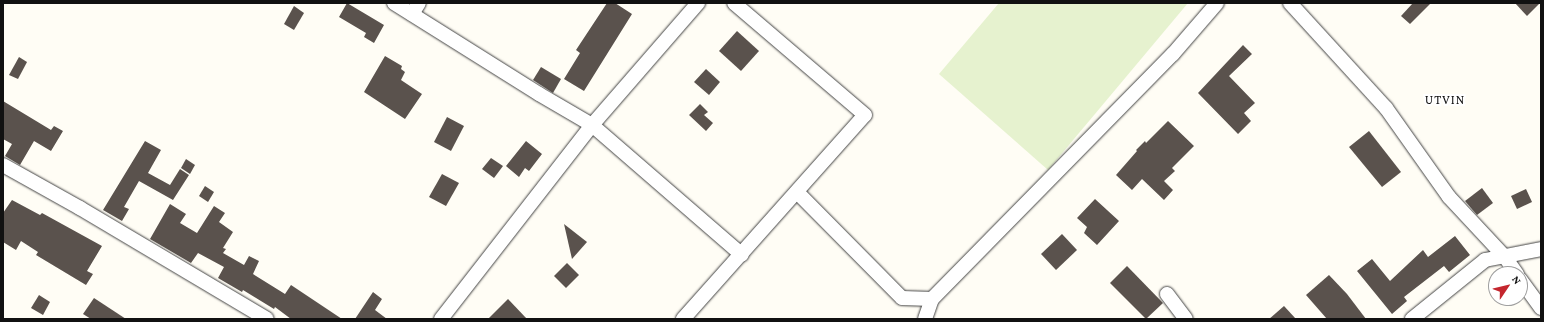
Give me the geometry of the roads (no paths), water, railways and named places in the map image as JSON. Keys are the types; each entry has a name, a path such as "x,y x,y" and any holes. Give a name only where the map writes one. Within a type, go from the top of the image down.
{"street":[{"path":"394,3 416,8 539,94 592,125 742,254"},
{"path":"441,319 592,125 698,3"},
{"path":"683,319 865,115 734,3"},
{"path":"925,319 932,299 1174,54 1216,3"},
{"path":"1290,3 1386,108 1449,197 1505,257 1511,266"},
{"path":"3,165 86,212 267,319"},
{"path":"797,192 902,298 932,299"},
{"path":"1412,319 1485,260 1541,249"},
{"path":"1528,290 1541,308"},
{"path":"1167,294 1186,319"}],"district":[{"name":"UTVIN","path":"1445,100"}]}
